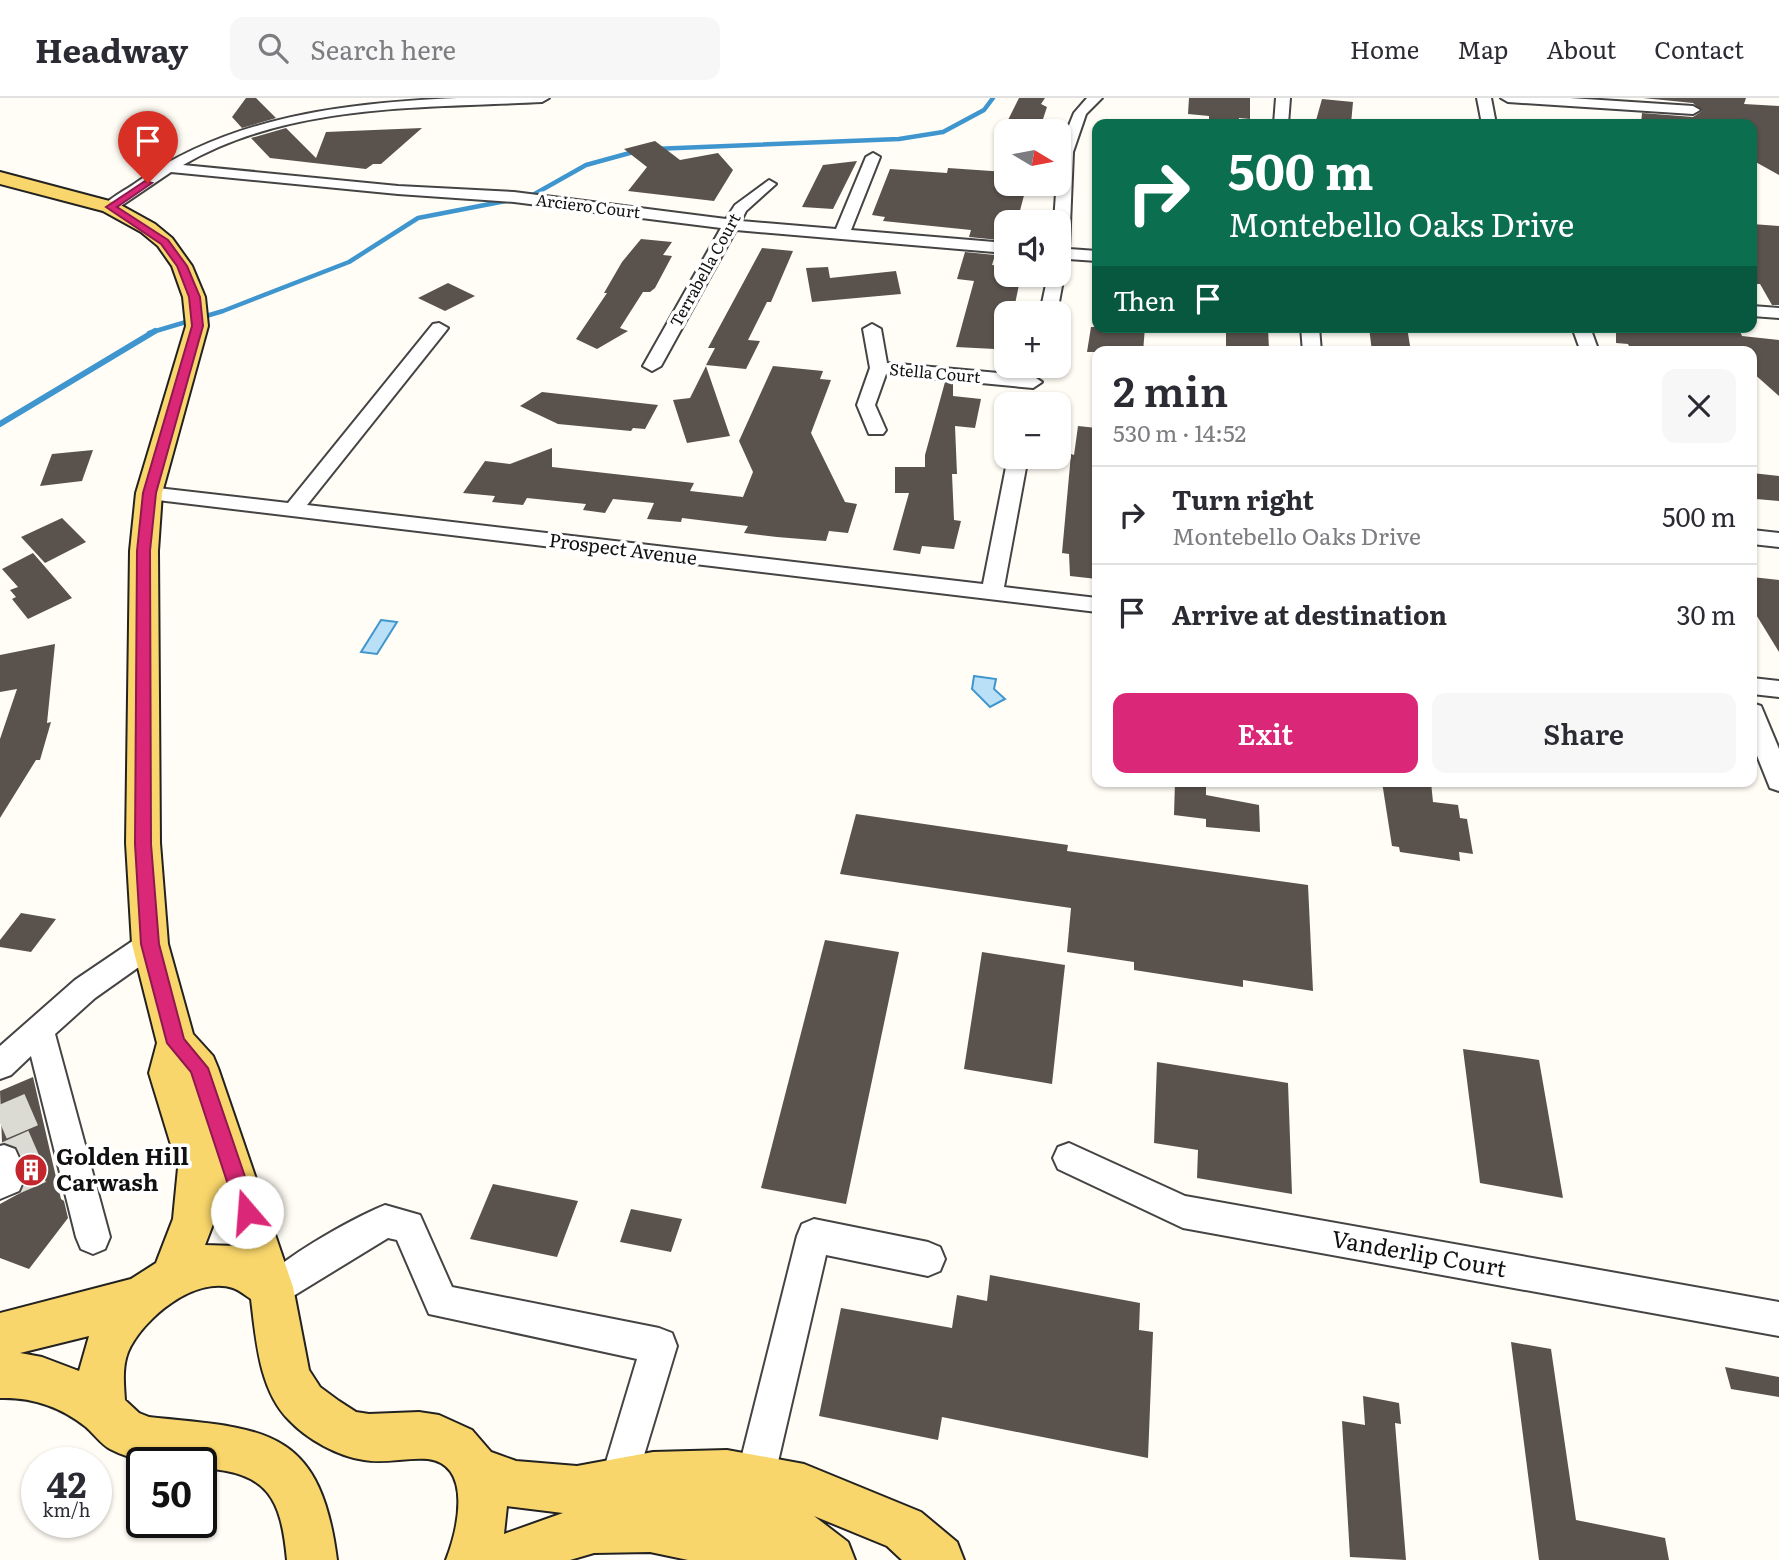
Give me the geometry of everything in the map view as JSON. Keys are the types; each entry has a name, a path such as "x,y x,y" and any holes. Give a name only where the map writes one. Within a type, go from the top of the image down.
{"main road":[{"path":"0,178 110,207 165,242 182,266 194,297 197,326 149,493 144,551 143,844 150,944 176,1043 199,1068 272,1289 284,1360 302,1401 322,1417 358,1436 438,1438 461,1450 474,1469 485,1498 485,1519 479,1544 471,1560"},
{"path":"104,1412 100,1376 106,1350 156,1287 194,1219 198,1168 168,1073 176,1043"},
{"path":"0,1335 114,1308 204,1266 226,1264 247,1272 272,1289"},
{"path":"0,1375 11,1374 67,1388 104,1412 126,1434 156,1443 215,1443 244,1450 264,1460 283,1476 298,1494 308,1520 312,1560"},
{"path":"474,1469 516,1485 577,1490 653,1476 717,1474 804,1488 904,1529 939,1560"},
{"path":"501,1560 541,1543 594,1529 636,1511 735,1503 755,1479"},
{"path":"755,1479 772,1514 830,1560"},
{"path":"594,1529 650,1528 813,1560"}],"street":[{"path":"110,207 170,168 235,135 289,120 354,108 542,98"},
{"path":"1061,210 1062,185 1072,123 1083,107 1095,98"},
{"path":"1281,119 1283,98"},
{"path":"1485,98 1488,119"},
{"path":"1508,98 1693,110"},
{"path":"842,234 873,157"},
{"name":"Arciero Court","path":"170,168 398,190 514,197 730,225 994,247"},
{"name":"Terrabella Court","path":"652,366 740,208 769,184"},
{"path":"1071,256 1092,256"},
{"path":"1757,311 1779,313"},
{"path":"293,510 439,328"},
{"name":"Stella Court","path":"872,328 879,368 866,405 876,430"},
{"name":"Stella Court","path":"879,368 994,372"},
{"path":"992,592 1016,469"},
{"name":"Prospect Avenue","path":"149,493 1092,604"},
{"path":"1757,538 1779,540"},
{"path":"1757,687 1779,689"},
{"path":"1757,725 1779,781"},
{"path":"0,1065 85,989 150,944"},
{"path":"39,1030 55,1120 93,1237"},
{"name":"Vanderlip Court","path":"1069,1158 1183,1212 1779,1319"},
{"path":"272,1289 385,1222 408,1227 441,1302 659,1346 619,1482"},
{"path":"755,1479 814,1236 928,1259"}],"water":[{"path":"381,620 397,622 377,654 361,652"},
{"path":"974,676 996,679 994,689 1005,699 990,707 972,689"}],"building":[{"path":"246,98 256,98 276,118 242,128 232,117"},
{"path":"1019,98 1045,98 1041,104 1047,107 1043,119 1008,119"},
{"path":"1189,98 1250,98 1250,119 1209,119 1209,116 1188,114"},
{"path":"1643,98 1746,98 1744,104 1779,106 1779,175 1757,163 1757,119 1641,119 1642,113 1693,117 1702,111 1693,103"},
{"path":"1322,99 1353,102 1351,119 1316,119"},
{"path":"286,128 316,158 326,132 422,128 381,164 373,164 366,169 270,158 251,138"},
{"path":"655,141 680,160 718,153 733,170 714,201 628,191 647,167 624,149"},
{"path":"857,161 833,209 802,207 823,165"},
{"path":"948,168 994,171 994,196 1024,196 1020,210 994,210 994,240 969,237 971,230 883,221 885,217 872,215 890,169 947,173"},
{"path":"1757,224 1779,226 1779,305 1772,305 1760,284 1757,284"},
{"path":"641,239 672,242 663,255 672,256 655,288 650,292 643,292 620,328 628,331 597,349 576,339 607,293 604,293 622,262"},
{"path":"762,248 793,251 771,302 767,302 748,340 760,341 746,369 706,365 715,348 708,348"},
{"path":"965,252 994,255 994,287 1019,287 1016,301 994,301 994,349 956,347 974,281 957,279"},
{"path":"828,267 830,278 896,271 901,294 812,302 806,268"},
{"path":"448,283 475,296 445,311 418,298"},
{"path":"1091,327 1092,333 1145,333 1143,346 1092,346 1092,352 1087,352"},
{"path":"1226,333 1268,333 1269,346 1226,346"},
{"path":"1370,333 1408,333 1410,346 1371,346"},
{"path":"1616,333 1741,333 1742,336 1779,340 1779,396 1757,376 1757,346 1629,346 1616,343"},
{"path":"706,366 730,436 687,443 673,400 690,398"},
{"path":"773,366 823,371 820,379 831,380 811,433 845,502 857,504 848,533 829,531 826,541 777,537 744,533 748,526 682,518 681,522 647,519 654,503 613,499 605,513 583,510 586,504 527,498 523,505 492,502 495,496 463,493 485,461 510,464 552,448 552,467 694,483 690,491 743,497 753,472 739,441"},
{"path":"945,382 953,383 953,396 981,399 975,428 955,426 957,474 952,474 954,520 961,521 954,549 922,546 920,554 893,550 909,493 895,493 895,467 925,467 925,455"},
{"path":"542,392 658,405 645,429 633,428 631,431 558,424 520,406"},
{"path":"1078,426 1092,427 1092,578 1070,576 1069,554 1062,553 1071,454 1074,455"},
{"path":"93,450 82,481 40,486 52,454"},
{"path":"1757,474 1779,476 1779,501 1757,499"},
{"path":"62,518 86,542 45,563 21,537"},
{"path":"33,553 72,598 28,619 12,599 16,597 10,590 18,587 2,569"},
{"path":"1757,578 1779,580 1779,652 1757,616"},
{"path":"55,644 47,723 51,722 40,760 36,760 0,818 0,739 17,689 0,692 0,655"},
{"path":"1175,787 1206,787 1206,795 1259,805 1260,832 1206,827 1206,819 1174,815"},
{"path":"1383,787 1432,787 1433,802 1458,805 1460,818 1467,819 1473,854 1459,852 1460,861 1400,852 1399,847 1392,846"},
{"path":"856,814 1068,845 1067,851 1308,885 1313,991 1243,980 1243,987 1134,970 1134,962 1067,952 1071,908 840,874"},
{"path":"21,913 56,919 31,952 0,947 0,940"},
{"path":"825,940 899,952 846,1204 761,1188"},
{"path":"982,952 1065,965 1052,1084 964,1069"},
{"path":"1463,1049 1539,1060 1563,1198 1480,1183"},
{"path":"1157,1062 1288,1083 1292,1194 1197,1178 1198,1150 1154,1143"},
{"name":"Golden Hill Carwash","path":"33,1077 61,1199 64,1201 68,1218 29,1269 0,1258 0,1204 20,1193 26,1181 20,1168 22,1159 17,1148 2,1143 0,1091"},
{"path":"493,1184 578,1201 557,1257 470,1239"},
{"path":"631,1209 682,1219 671,1252 620,1242"},
{"path":"990,1275 1140,1303 1139,1330 1153,1332 1148,1458 942,1417 938,1440 819,1416 841,1308 952,1328 957,1295 987,1301"},
{"path":"1511,1342 1551,1349 1576,1520 1665,1538 1669,1560 1539,1560"},
{"path":"1725,1367 1779,1377 1779,1397 1731,1389"},
{"path":"1363,1396 1399,1403 1401,1424 1395,1423 1406,1560 1350,1557 1342,1421 1365,1425"}],"waterway":[{"path":"653,149 899,139 943,132 984,110 993,98"},
{"path":"154,331 223,311 349,262 418,218 531,196 586,165 637,151"},
{"path":"0,424 154,331"},
{"path":"149,333 154,331"}],"tunnel":[{"path":"0,1123 44,1104"},
{"path":"4,1160 50,1140"},
{"path":"8,1180 54,1160"}],"place":[{"name":"Golden Hill Carwash","path":"31,1170"}],"route":[{"path":"148,183 110,207 148,228 165,242 182,266 194,297 197,326 163,455 149,493 144,551 143,844 150,944 176,1043 199,1068 247,1212"}]}
